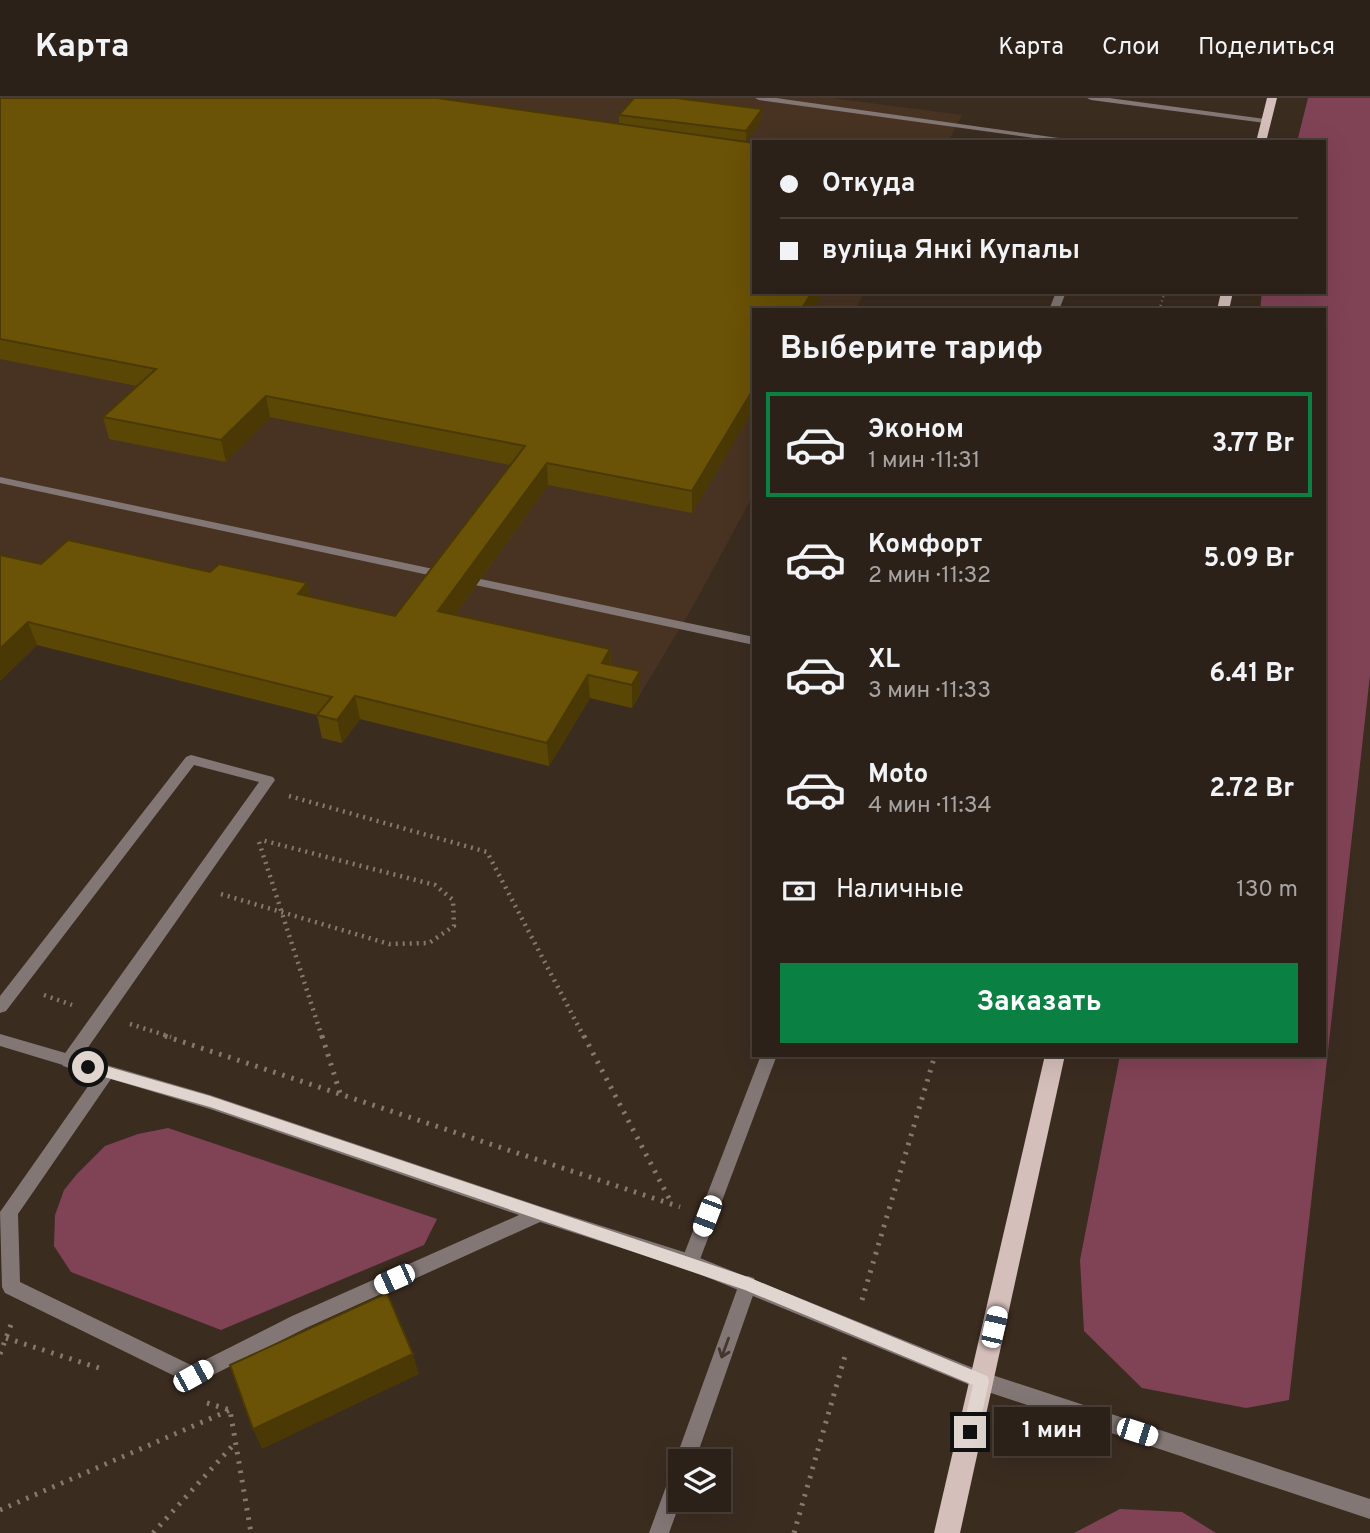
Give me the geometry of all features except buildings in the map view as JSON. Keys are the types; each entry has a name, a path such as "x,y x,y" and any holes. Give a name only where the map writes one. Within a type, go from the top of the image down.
{"main road":[{"path":"1261,140 1272,98"},
{"path":"947,1533 1055,1057"}],"street":[{"path":"759,98 1068,140"},
{"path":"1091,98 1265,121"},
{"path":"0,480 752,641"},
{"path":"0,1007 191,760 268,780 69,1061"},
{"path":"0,1040 210,1102 538,1214 690,1262 982,1381 1370,1509"},
{"path":"690,1262 768,1057"},
{"path":"107,1072 9,1212 11,1287 193,1376 299,1322 538,1214"},
{"path":"689,1449 748,1284"},
{"path":"659,1533 668,1508"}],"path":[{"path":"262,789 487,852 673,1205"},
{"path":"249,808 340,1094"},
{"path":"194,886 389,944 429,943 454,926 453,900 435,885 258,839"},
{"path":"16,986 707,1216"},
{"path":"794,1533 934,1057"},
{"path":"6,1338 111,1372"},
{"path":"203,1402 230,1410"},
{"path":"230,1410 251,1533"},
{"path":"0,1510 230,1410"},
{"path":"153,1533 235,1443"}],"shaded area":[{"path":"0,98 832,98 962,115 949,140 752,140 752,294 864,294 856,308 752,308 752,498 693,606 632,708 590,698 549,766 360,719 342,743 322,738 336,721 0,575"},
{"path":"1308,98 1370,98 1370,675 1289,1400 1246,1408 1142,1388 1084,1331 1080,1260 1120,1057 1326,1057 1326,308 1260,308 1262,294 1326,294 1326,140 1298,140"},
{"path":"168,1128 437,1219 424,1245 221,1330 71,1272 54,1246 55,1215 64,1190 77,1174 105,1146 138,1134"},
{"path":"1120,1509 1182,1512 1216,1533 1074,1533"}],"route":[{"path":"88,1067 210,1102 538,1214 690,1262 748,1284 982,1381 970,1432"}]}
